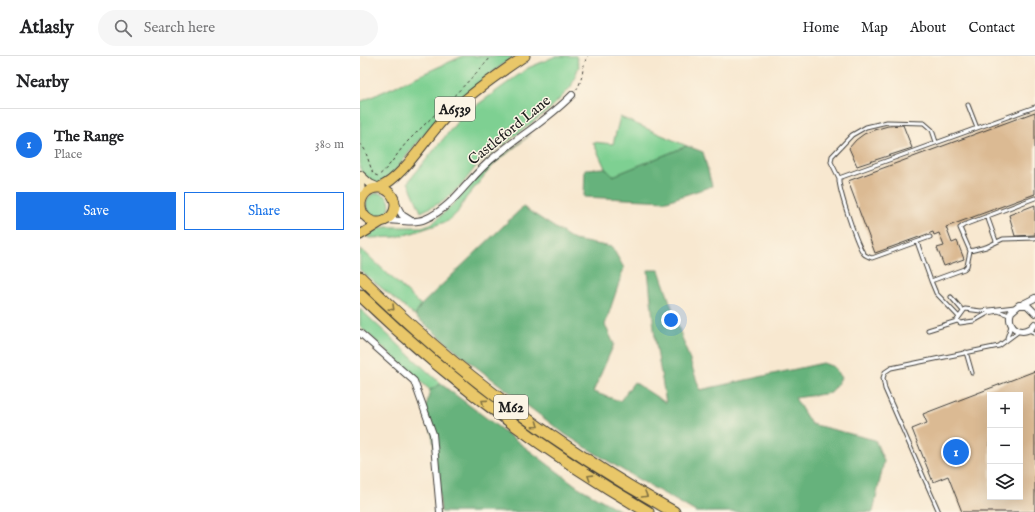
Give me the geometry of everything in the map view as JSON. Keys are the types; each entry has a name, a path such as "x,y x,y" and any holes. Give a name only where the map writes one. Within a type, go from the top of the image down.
{"highway":[{"name":"M62","path":"362,279 407,323 498,398 585,459 674,512"},
{"name":"M62","path":"360,295 440,367 514,425 583,472 648,512"}],"main road":[{"name":"A6539","path":"379,187 398,176 432,132 449,114 484,84 525,56"},
{"path":"360,175 370,184 389,191 395,201 394,213 360,235"},
{"name":"A6539","path":"395,201 398,176"},
{"path":"360,183 362,200 360,222"},
{"path":"362,200 367,192 379,187"},
{"path":"362,211 370,220 383,221"}],"street":[{"name":"Castleford Lane","path":"383,221 424,220 435,214 451,202 493,157 537,126 572,95"},
{"path":"395,201 402,215 410,220"},
{"path":"1035,298 1015,307 1009,315 1012,325 1020,331 1029,330 1035,324"},
{"path":"1022,304 1031,307 1035,312"},
{"path":"360,333 414,381 433,434 440,512"}],"lane":[{"path":"968,105 977,128"},
{"path":"839,178 1035,107"},
{"path":"930,237 872,258 866,256 859,245 840,188 839,178 831,162 832,156 852,135 866,127 887,122 924,123 932,130 936,142"},
{"path":"932,280 964,269 967,266 970,251 960,228 964,225 1035,198"},
{"path":"988,216 996,241"},
{"path":"970,251 996,241 1035,238"},
{"path":"917,242 936,293 958,316"},
{"path":"951,297 963,311"},
{"path":"957,322 958,316 963,311 968,309 981,311 1015,307"},
{"path":"928,330 957,322 974,321 988,313 998,311 1009,315"},
{"path":"1007,340 1012,325"},
{"path":"1029,330 1035,333"},
{"path":"940,512 888,396 883,378 885,372 892,368 999,346 1020,331"},
{"path":"966,352 972,373"}],"path":[{"path":"360,143 365,150 373,174 378,176 386,170 406,143 458,93 492,56"},
{"name":"Castleford Lane","path":"572,95 580,85 584,62 588,56"}],"green space":[{"path":"463,56 514,56 449,109 419,140 395,171 378,185 363,176 360,167 360,102"},
{"path":"556,56 576,56 579,66 571,87 550,109 477,165 464,182 444,201 421,212 408,182 462,116 528,68"},
{"path":"620,117 687,146 613,176 605,168 593,142 613,144"},
{"path":"530,135 494,164 466,198 457,213 448,221 396,237 369,238 366,236 379,228 422,227 433,223 453,204 484,169"},
{"path":"687,146 703,152 712,186 667,201 584,197 585,169 605,168 613,176"},
{"path":"378,193 387,196 390,205 387,214 378,217 369,214 366,205 369,196"},
{"path":"523,207 574,240 612,247 624,268 605,325 614,344 593,392 620,401 634,382 666,403 655,339 648,270 659,270 700,390 823,363 834,367 841,378 831,393 795,398 811,424 875,440 884,461 873,512 696,512 624,471 566,435 471,363 415,316 421,305"},
{"path":"360,248 421,305 415,316 360,270"},
{"path":"360,309 441,384 430,390 360,327"},
{"path":"441,384 578,487 623,512 441,512 433,439 426,407 430,390"}],"building":[{"path":"1035,112 1035,194 946,227 952,243 957,241 964,259 944,266 937,248 944,246 939,233 934,235 933,232 875,253 848,181"},
{"path":"903,125 912,148 857,166 849,148 856,140 864,134 874,130 888,126"},
{"path":"1035,205 1035,235 1015,236 1009,215"},
{"path":"1035,371 1035,512 962,512 948,476 933,482 912,429 927,423 923,414"}],"place":[{"name":"The Range","path":"956,452"}]}
